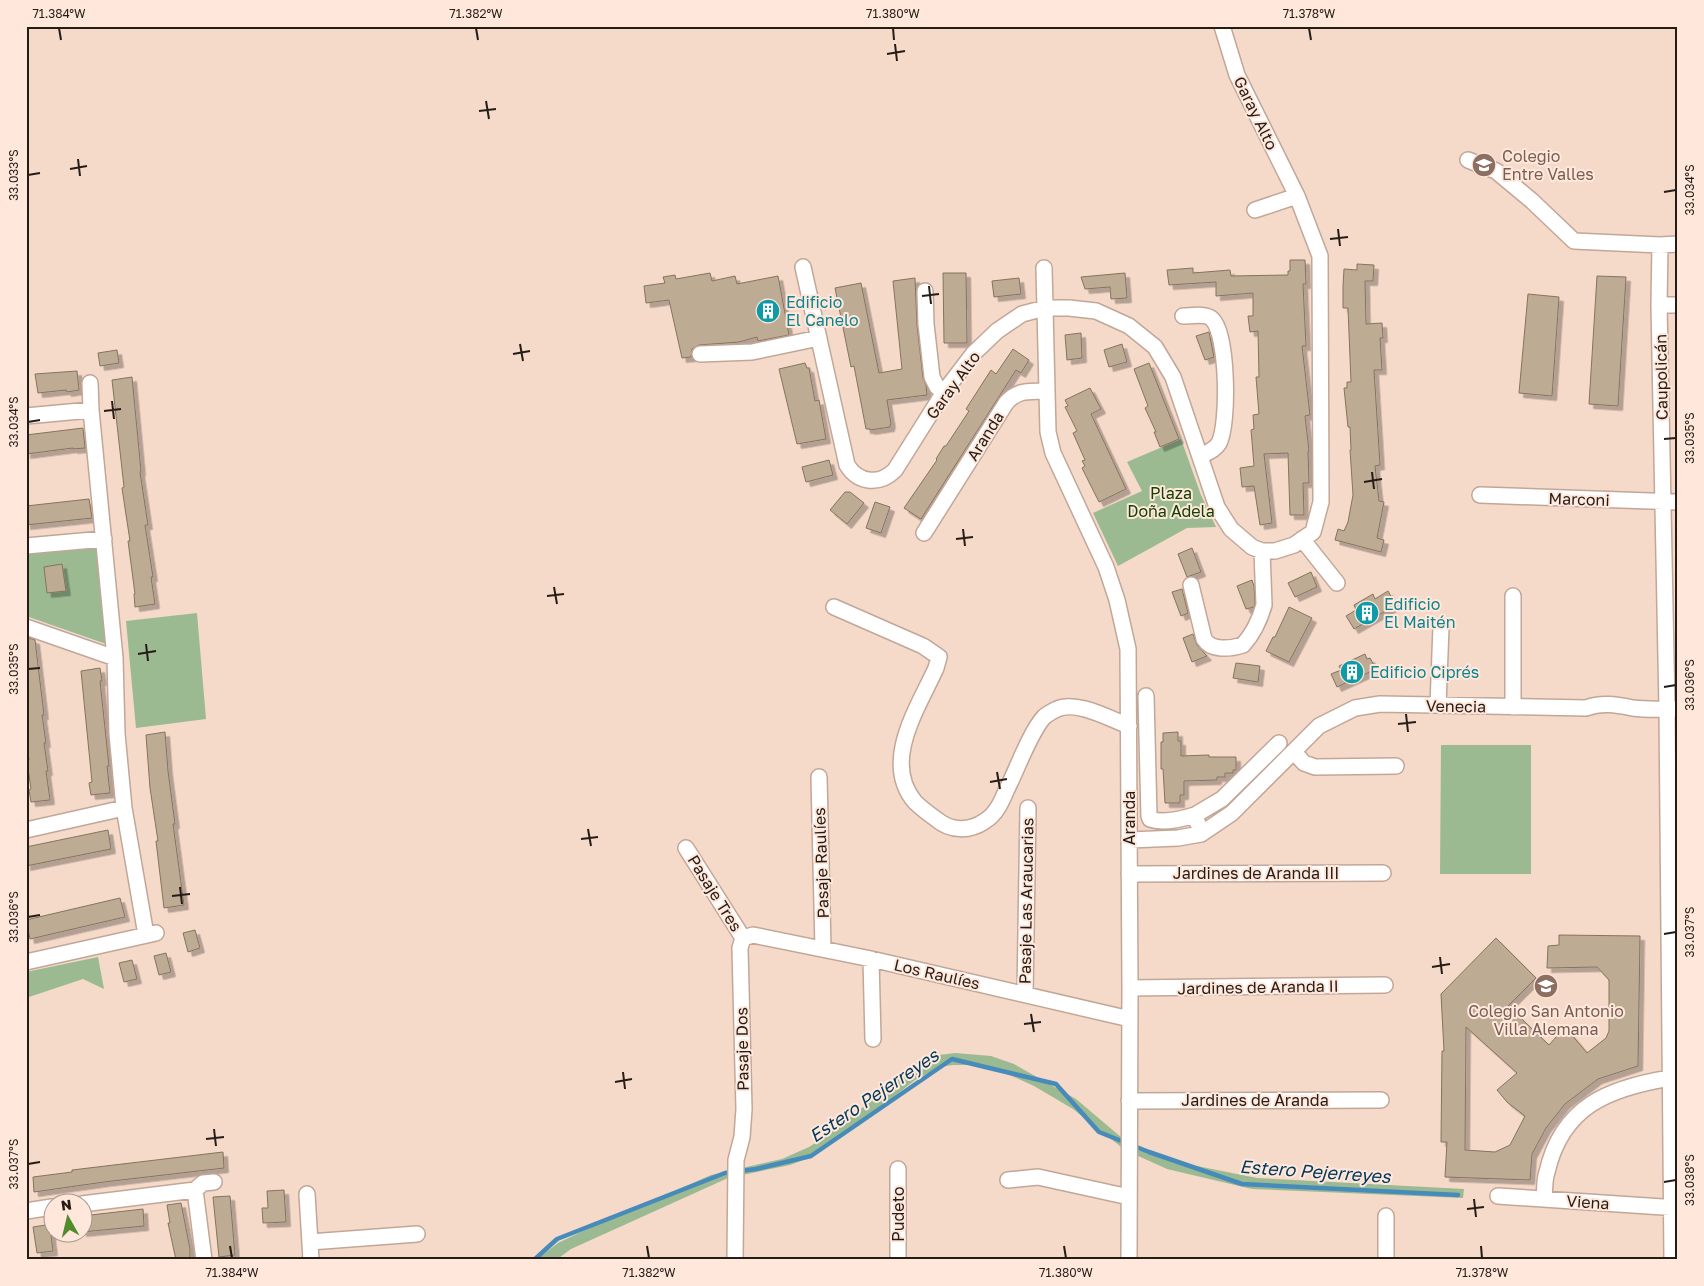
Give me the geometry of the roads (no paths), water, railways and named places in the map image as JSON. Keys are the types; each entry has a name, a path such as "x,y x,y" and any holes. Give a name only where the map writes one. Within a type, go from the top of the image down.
{"street":[{"name":"Garay Alto","path":"803,267 847,465 852,474 858,478 865,480 880,479 889,476 895,470 944,392 973,354 997,330 1022,314 1045,308 1096,311 1129,326 1155,347 1173,377 1217,507 1231,529 1252,547 1262,551 1275,551 1294,545 1312,532 1321,502 1320,256 1297,196 1237,75 1222,26"},
{"path":"1468,160 1496,171 1532,201 1574,241 1660,245 1678,244"},
{"path":"1255,210 1297,196"},
{"name":"Caupolicán","path":"1660,245 1659,305 1671,502 1673,945 1670,1078 1674,1208 1672,1260"},
{"name":"Aranda","path":"1044,268 1048,432 1053,453 1106,567 1118,600 1128,649 1130,840 1129,1260"},
{"path":"924,290 932,377 937,387 944,392"},
{"path":"1659,305 1678,305"},
{"path":"1182,316 1207,316 1212,319 1220,334 1223,346 1225,405 1222,435 1220,442 1214,449 1201,456"},
{"path":"700,354 752,352 819,338"},
{"path":"26,962 151,934 124,808 117,734 115,658 90,383"},
{"name":"Aranda","path":"924,532 1012,396 1018,393 1046,391"},
{"path":"26,416 91,410"},
{"name":"Marconi","path":"1480,495 1671,502"},
{"path":"26,546 104,539"},
{"path":"1302,539 1337,583"},
{"path":"1191,585 1206,643 1220,648 1243,645 1261,614 1264,605 1262,551"},
{"path":"1513,596 1513,707"},
{"path":"834,607 923,646 939,657 936,668 903,741 901,759 902,774 906,788 916,802 945,826 968,828 984,822 996,811 1036,728 1045,716 1060,708 1081,707 1129,726"},
{"path":"26,627 115,658"},
{"path":"1438,705 1441,627"},
{"path":"1146,696 1150,819 1182,819 1195,815 1222,799 1279,743"},
{"name":"Venecia","path":"1130,840 1178,838 1201,834 1232,813 1319,726 1355,708 1380,704 1586,708 1594,705 1621,705 1634,708 1673,709"},
{"path":"1294,752 1304,763 1315,767 1396,766"},
{"name":"Pasaje Raulíes","path":"819,777 823,949"},
{"path":"26,830 124,808"},
{"name":"Pasaje Las Araucarias","path":"1025,994 1028,808"},
{"path":"1195,815 1201,834"},
{"name":"Pasaje Tres","path":"686,848 743,938"},
{"name":"Jardines de Aranda III","path":"1129,874 1383,873"},
{"name":"Los Raulíes","path":"743,938 753,934 871,959 1130,1019"},
{"name":"Pasaje Dos","path":"735,1260 736,1160 742,1137 744,1109 740,948 743,938"},
{"path":"871,959 873,1039"},
{"name":"Jardines de Aranda II","path":"1130,988 1385,985"},
{"path":"1544,1199 1546,1173 1556,1144 1575,1115 1600,1098 1638,1084 1670,1078"},
{"name":"Jardines de Aranda","path":"1129,1101 1381,1100"},
{"name":"Pudeto","path":"898,1169 898,1260"},
{"path":"1008,1180 1038,1177 1129,1197"},
{"path":"92,1203 195,1190 203,1183 214,1182"},
{"path":"195,1190 204,1260"},
{"path":"307,1194 311,1260"},
{"name":"Viena","path":"1498,1196 1674,1208"},
{"path":"26,1211 42,1209"},
{"path":"1386,1216 1386,1260"},
{"path":"310,1242 417,1234"}],"waterway":[{"name":"Estero Pejerreyes","path":"534,1260 557,1239 725,1173 756,1169 811,1156 952,1059 1056,1084 1099,1132 1149,1152 1242,1184 1458,1195"}],"place":[{"name":"Colegio Entre Valles","path":"1484,165"},
{"name":"Edificio El Canelo","path":"768,311"},
{"name":"Edificio El Maitén","path":"1367,613"},
{"name":"Edificio Ciprés","path":"1352,672"},
{"name":"Colegio San Antonio Villa Alemana","path":"1546,986"}],"park label":[{"name":"Plaza Doña Adela","path":"1171,502"}]}
